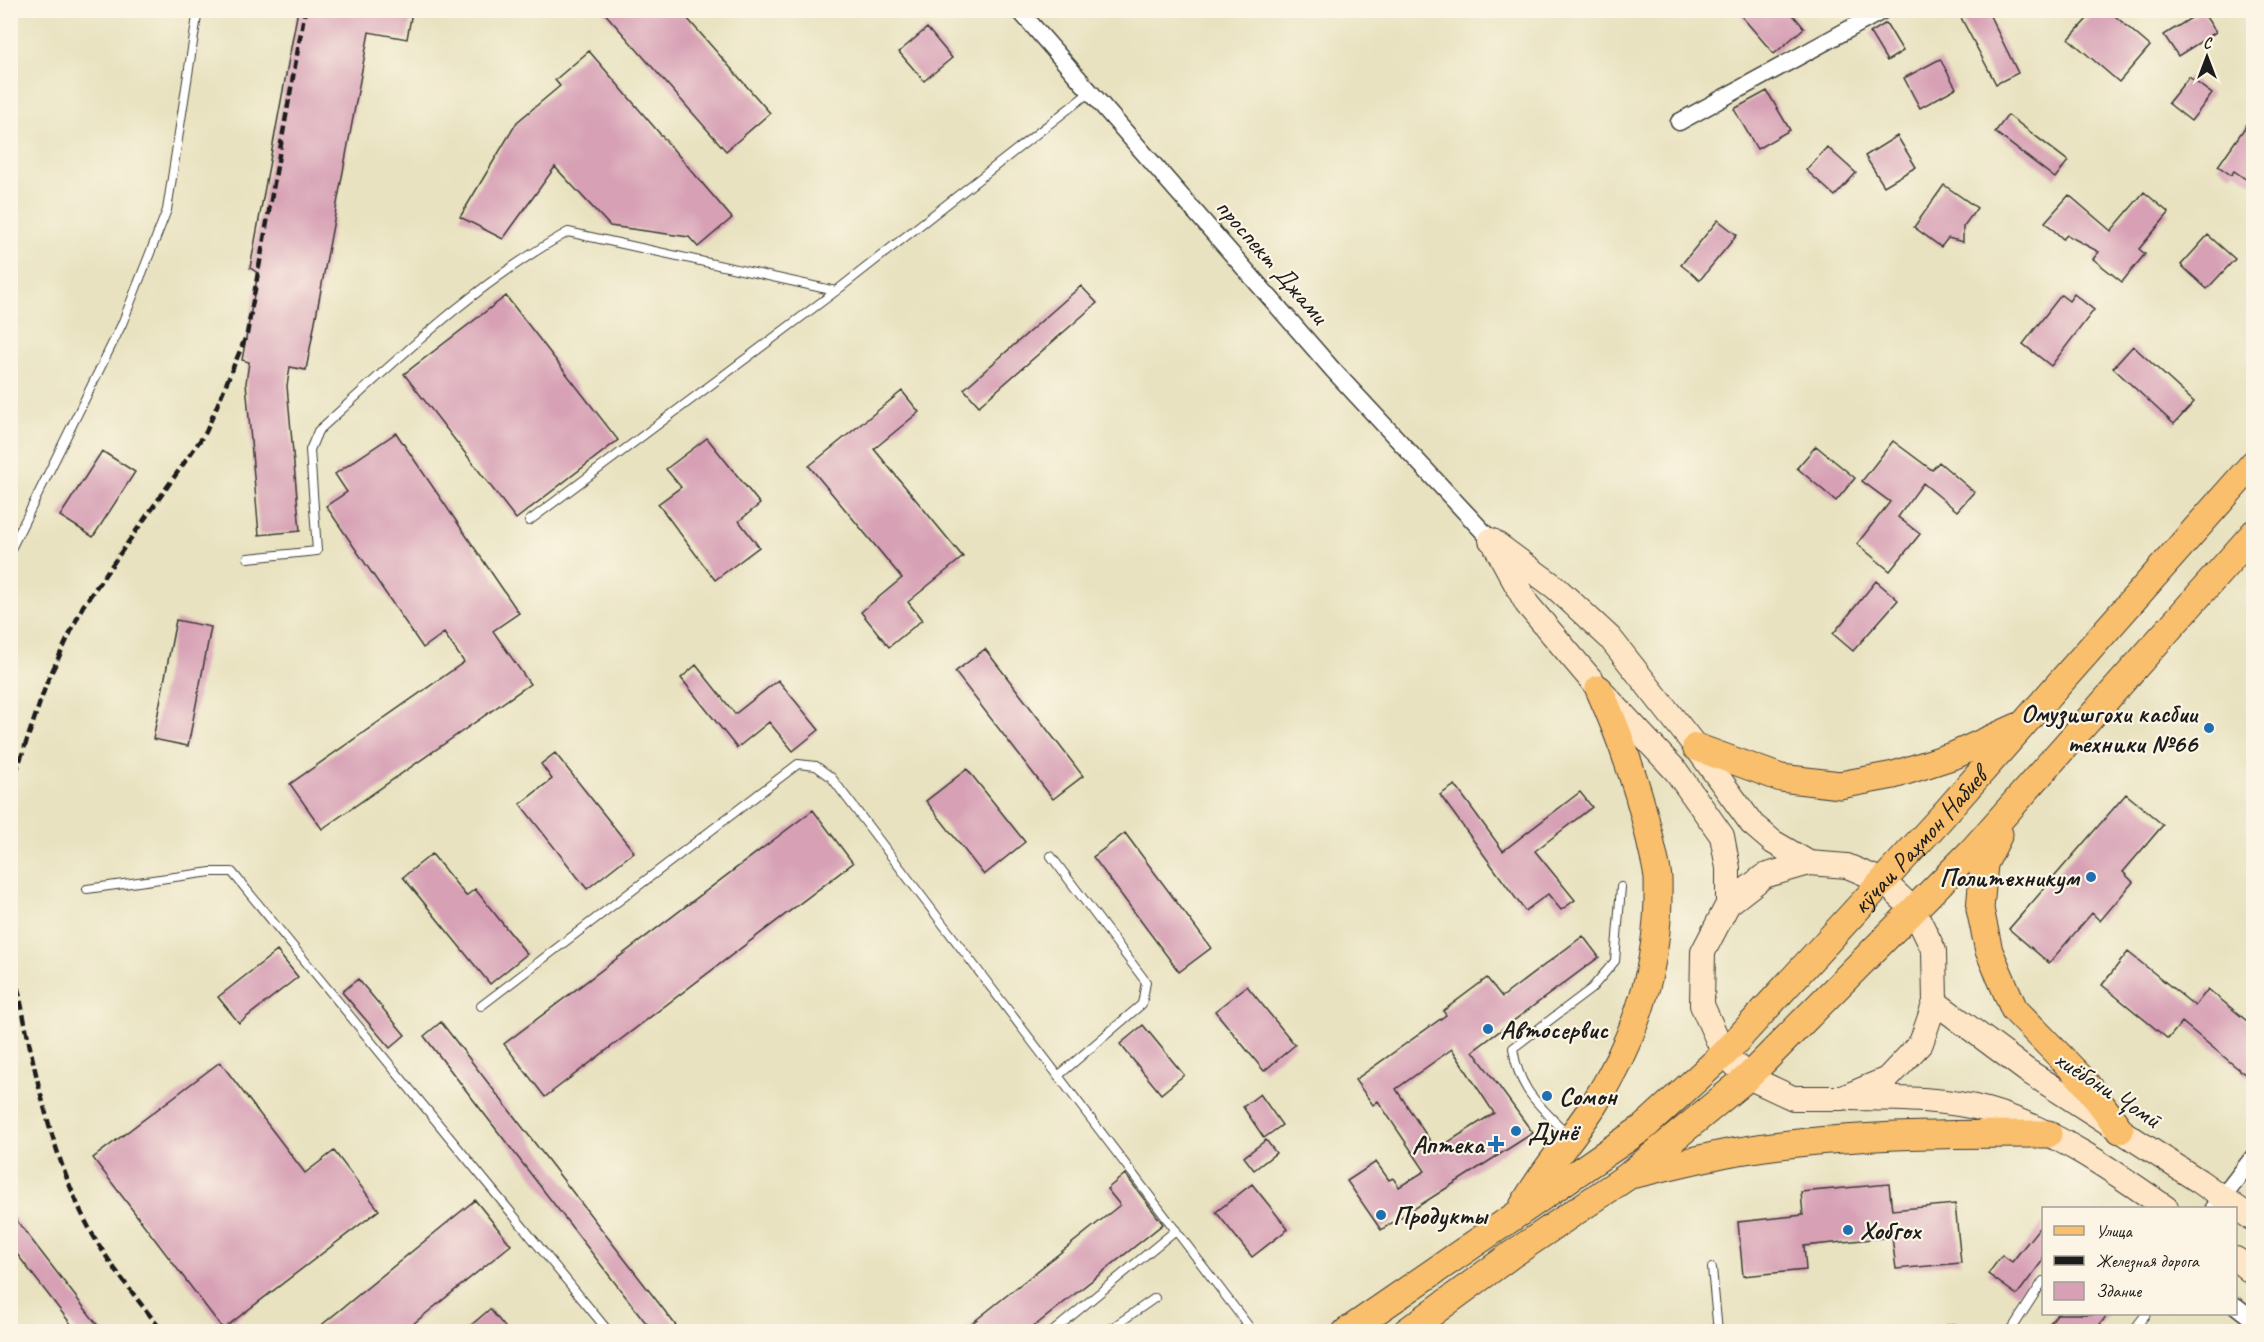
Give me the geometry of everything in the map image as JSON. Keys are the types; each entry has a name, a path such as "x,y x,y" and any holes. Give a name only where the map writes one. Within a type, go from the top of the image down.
{"main road":[{"name":"кӯчаи Раҳмон Набиев","path":"1346,1332 1644,1127 1724,1054 2024,725 2253,464"},
{"name":"кӯчаи Раҳмон Набиев","path":"1406,1332 1511,1255 1628,1176 1748,1077 1948,877 2253,532"},
{"path":"1491,540 1527,604 1599,689 1676,771 1722,836 1728,868 1728,904"},
{"path":"1491,540 1555,587 1610,638 1696,747 1752,824 1773,842 1809,863"},
{"path":"2154,576 2186,608"},
{"path":"1519,1213 1541,1174 1592,1106 1633,1033 1654,956 1658,877 1656,867 1643,806 1625,746 1599,689"},
{"path":"1696,747 1781,778 1840,785 1894,775 1955,754 2024,725"},
{"path":"2013,804 1984,864 1980,909 1989,951 2014,1010 2083,1080 2120,1130"},
{"path":"1842,1098 1887,1079 1921,1043 1935,1002 1934,951 1914,910 1882,881 1847,866 1809,863 1764,876 1728,904 1703,952 1702,1005 1724,1054 1748,1077 1793,1098 1920,1100 1987,1110 2048,1134 2163,1207"},
{"name":"хиёбони Ҷомӣ","path":"1935,1002 2026,1070 2120,1130 2218,1202"},
{"path":"1628,1176 1734,1152 1815,1143 1930,1134 2048,1134"},
{"name":"хиёбони Ҷомӣ","path":"2237,1212 2253,1220"},
{"path":"1493,1231 1511,1255"},
{"path":"2237,1261 2253,1274"}],"street":[{"name":"проспект Джами","path":"1019,10 1333,370 1491,540"},
{"path":"1679,122 1884,10"},
{"path":"2218,1202 2253,1156"},
{"path":"2237,1308 2253,1320"}],"lane":[{"path":"10,551 122,324 167,210 198,10"},
{"path":"529,521 837,291 1090,92"},
{"path":"248,558 317,551 310,450 318,431 466,298 537,249 568,232 837,291"},
{"path":"481,1006 798,764 816,766 831,777 1253,1332"},
{"path":"1051,856 1146,981 1142,1004 1058,1076"},
{"path":"87,889 211,872 232,872 609,1332"},
{"path":"1569,1137 1523,1087 1516,1069 1513,1048 1591,989 1615,961 1621,887"},
{"path":"1052,1332 1176,1230"},
{"path":"1712,1268 1718,1332"},
{"path":"2010,1332 2042,1283"},
{"path":"1106,1332 1155,1298"},
{"path":"2133,1332 2145,1315"},
{"path":"1938,1332 1953,1328 1967,1332"}],"building":[{"path":"298,10 412,12 407,39 369,32 306,370 290,367 287,386 300,531 259,535 246,383 249,362 242,360 258,273 250,268"},
{"path":"602,10 680,10 770,113 726,151"},
{"path":"1736,10 1789,10 1804,28 1774,54"},
{"path":"1957,10 1987,10 2018,73 1996,84"},
{"path":"2095,10 2108,10 2150,46 2119,82 2069,39"},
{"path":"2202,11 2216,32 2178,56 2164,35"},
{"path":"1886,23 1903,51 1887,61 1870,33"},
{"path":"927,28 952,58 924,81 899,52"},
{"path":"589,51 732,218 698,247 689,237 610,226 555,167 503,239 460,217 517,122 560,86 555,80"},
{"path":"1940,59 1956,88 1920,108 1904,78"},
{"path":"2189,77 2212,94 2191,121 2168,103"},
{"path":"1767,91 1790,130 1757,149 1734,109"},
{"path":"2008,115 2068,161 2055,178 1995,132"},
{"path":"2253,116 2253,184 2234,171 2231,175 2218,166"},
{"path":"1897,136 1916,167 1884,186 1865,156"},
{"path":"1827,147 1856,173 1835,196 1806,170"},
{"path":"1944,185 1977,208 1963,227 1963,242 1948,238 1941,247 1914,227"},
{"path":"2144,192 2169,213 2139,249 2145,254 2122,282 2093,259 2099,252 2067,235 2063,239 2045,222 2069,195 2111,231"},
{"path":"1718,220 1737,235 1700,280 1681,265"},
{"path":"2208,235 2235,259 2207,289 2181,265"},
{"path":"1081,286 1097,303 979,406 964,389"},
{"path":"2074,294 2094,310 2051,366 2023,344 2061,295 2069,301"},
{"path":"506,296 618,440 516,519 404,374"},
{"path":"2133,346 2194,402 2174,424 2113,368"},
{"path":"902,391 919,412 874,449 963,557 908,602 922,620 889,647 861,612 902,578 809,466"},
{"path":"396,433 519,613 493,631 530,684 322,829 290,784 464,662 444,633 423,648 326,506 347,492 335,474"},
{"path":"707,438 760,504 739,521 759,547 715,580 658,504 681,487 666,469"},
{"path":"1893,441 1932,470 1939,462 1974,492 1957,511 1923,483 1898,517 1920,534 1890,571 1857,544 1890,502 1862,481"},
{"path":"1816,446 1855,478 1836,501 1797,468"},
{"path":"102,451 135,472 93,537 60,516"},
{"path":"1876,581 1898,600 1853,651 1833,634"},
{"path":"176,620 211,627 188,746 153,739"},
{"path":"985,649 1083,776 1053,799 955,672"},
{"path":"696,665 735,714 778,680 819,730 793,751 769,722 737,748 681,678"},
{"path":"555,753 634,852 587,889 520,804 552,779 541,764"},
{"path":"967,769 1025,842 984,875 926,801"},
{"path":"1455,785 1503,851 1580,792 1592,807 1535,851 1575,900 1561,910 1548,894 1525,911 1440,795"},
{"name":"Политехникум","path":"2126,794 2163,825 2123,872 2133,882 2100,921 2092,913 2049,963 2009,929"},
{"path":"813,810 853,863 545,1097 504,1044"},
{"path":"1125,833 1211,948 1179,972 1093,857"},
{"path":"432,854 466,896 475,889 527,954 490,984 403,877"},
{"path":"1583,936 1599,957 1473,1051 1533,1133 1381,1230 1347,1181 1376,1162 1389,1180 1393,1178 1399,1187 1425,1171 1378,1101 1373,1105 1355,1080 1446,1015 1443,1011 1487,978 1502,997","holes":["1452,1049 1494,1113 1436,1150 1396,1089"]},
{"path":"277,951 298,977 239,1023 218,997"},
{"path":"2128,952 2195,1006 2208,989 2253,1026 2253,1081 2182,1022 2168,1039 2102,985"},
{"path":"358,979 405,1035 390,1048 342,992"},
{"path":"1247,986 1295,1045 1264,1071 1215,1011"},
{"path":"441,1022 681,1332 653,1332 424,1036"},
{"path":"1143,1025 1184,1075 1161,1094 1120,1044"},
{"path":"220,1062 305,1173 334,1151 379,1210 223,1329 93,1158"},
{"path":"1260,1094 1282,1125 1264,1138 1243,1107"},
{"path":"1266,1140 1276,1153 1254,1170 1244,1157"},
{"path":"1125,1174 1163,1224 1027,1332 961,1332 1120,1205 1107,1189"},
{"path":"1252,1184 1288,1229 1252,1257 1216,1212"},
{"name":"Хобгох","path":"1889,1184 1892,1210 1955,1204 1961,1263 1896,1269 1892,1237 1804,1246 1806,1270 1743,1276 1738,1222 1803,1215 1801,1192"},
{"path":"475,1200 511,1245 403,1332 313,1332"},
{"path":"10,1212 103,1332 77,1332 10,1245"},
{"path":"2042,1224 2042,1261 2017,1295 1988,1274 2002,1255 2012,1262"},
{"path":"490,1309 509,1332 463,1332"},
{"path":"2056,1315 2107,1315 2094,1332 2043,1332"}],"railway":[{"path":"10,800 16,772 47,682 83,606 206,432 247,334 305,10"},
{"path":"10,948 39,1086 70,1187 92,1234 121,1278 163,1332"}],"place":[{"name":"Омузишгохи касбии техники №66","path":"2209,728"},
{"name":"Политехникум","path":"2091,877"},
{"name":"Автосервис","path":"1488,1029"},
{"name":"Сомон","path":"1547,1096"},
{"name":"Дунё","path":"1516,1131"},
{"name":"Аптека","path":"1496,1144"},
{"name":"Продукты","path":"1381,1215"},
{"name":"Хобгох","path":"1848,1230"}]}
